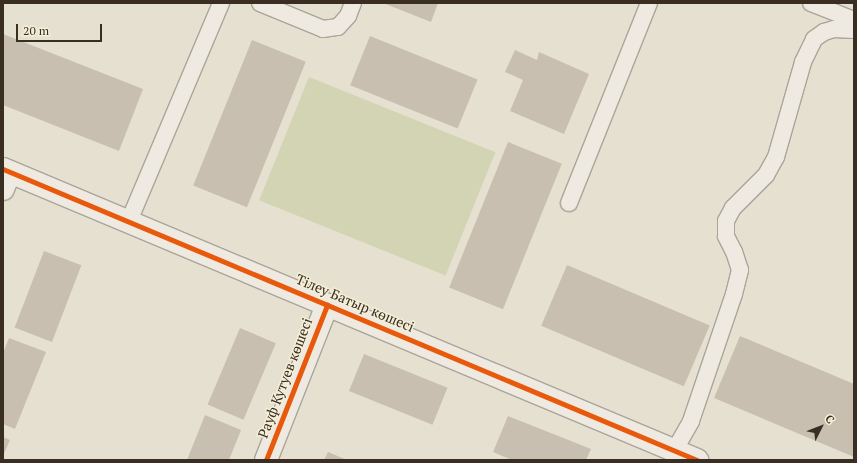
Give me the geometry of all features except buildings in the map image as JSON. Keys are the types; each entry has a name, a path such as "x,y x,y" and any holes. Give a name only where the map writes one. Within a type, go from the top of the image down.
{"street":[{"name":"Тілеу Батыр көшесі","path":"5,177 130,221 327,304 670,455 697,460"},
{"name":"Рауф Кутуев көшесі","path":"266,460 327,304"}],"lane":[{"path":"130,221 221,3"},
{"path":"260,3 323,28 338,27 348,16 353,3"},
{"path":"569,203 649,3"},
{"path":"811,3 854,20"},
{"path":"670,455 691,421 734,294 740,270 734,252 726,236 726,221 733,208 766,175 776,157 802,62 814,39 824,32 834,29 854,30"}],"green space":[{"path":"309,77 495,152 446,276 259,200"}],"cycle path":[{"path":"3,169 697,460"},
{"path":"266,460 327,305"}]}
